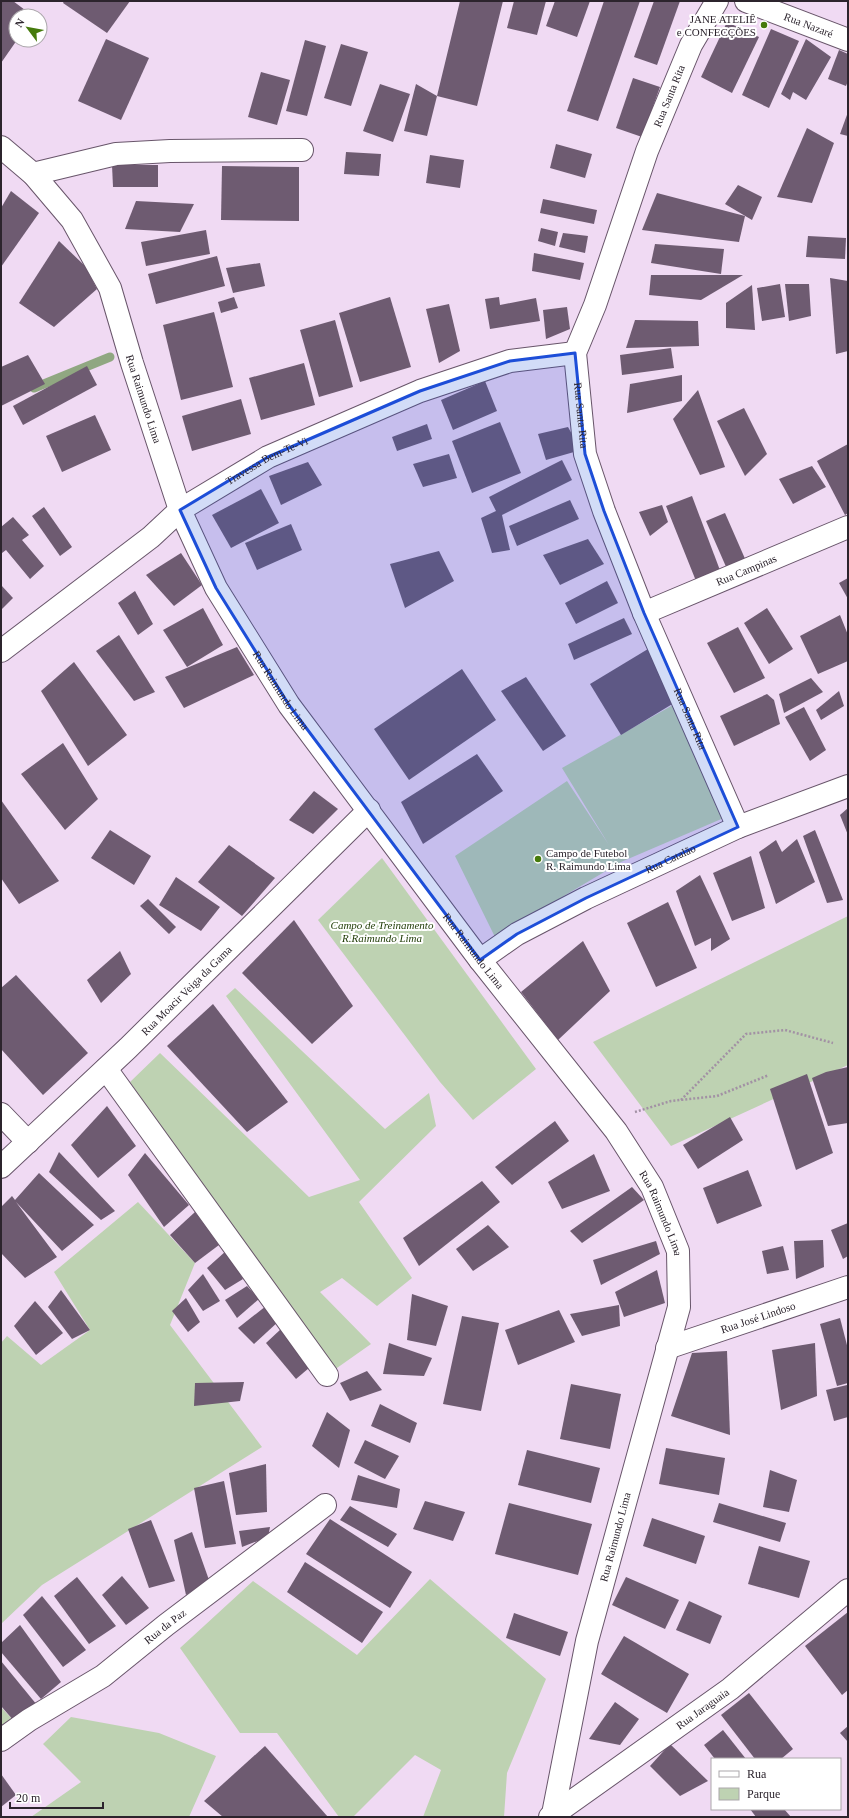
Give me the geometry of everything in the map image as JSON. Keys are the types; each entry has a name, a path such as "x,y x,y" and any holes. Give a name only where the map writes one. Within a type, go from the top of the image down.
{"street":[{"name":"Rua Santa Rita","path":"718,1 690,45 647,151 595,305 574,353 584,454 604,511 644,613 738,828"},
{"name":"Rua Nazaré","path":"746,1 848,40"},
{"name":"Rua Raimundo Lima","path":"1,147 33,174 72,220 110,288 132,363 180,510 216,588 285,698 480,960 608,1121 652,1187 678,1251 679,1307 587,1641 552,1816"},
{"path":"33,174 116,154 170,151 302,150"},
{"name":"Travessa Bem-Te-Vi","path":"1,651 151,537 180,510 268,457 420,391 510,361 574,353"},
{"name":"Rua Campinas","path":"644,613 848,526"},
{"name":"Rua Catalão","path":"480,960 517,934 586,898 738,828 848,786"},
{"name":"Rua Moacir Veiga da Gama","path":"1,1167 106,1069 369,810"},
{"path":"106,1069 327,1375"},
{"path":"1,1114 28,1142"},
{"name":"Rua José Lindoso","path":"667,1348 848,1287"},
{"name":"Rua da Paz","path":"1,1740 28,1720 103,1676 166,1625 325,1506"},
{"name":"Rua Jaraguaia","path":"552,1816 730,1689 848,1590"}],"path":[{"path":"681,1100 746,1034 785,1030 833,1044"},
{"path":"608,1121 671,1101 717,1096 769,1075"}],"highlighted area":[{"path":"575,353 585,454 604,511 644,613 738,827 586,898 517,934 480,960 289,705 216,588 180,510 268,457 420,391 510,361"}],"green space":[{"path":"673,705 726,817 621,862 495,937 455,856 567,781 609,845 562,768"},
{"name":"Campo de Treinamento R.Raimundo Lima","path":"382,858 536,1069 473,1120 440,1082 318,920"},
{"path":"848,916 848,1065 671,1146 593,1042"},
{"path":"235,988 385,1129 429,1093 436,1126 359,1202 412,1278 377,1306 342,1278 320,1292 371,1344 327,1375 130,1082 160,1053 309,1197 360,1180 226,996"},
{"path":"138,1202 195,1263 170,1325 262,1447 42,1585 1,1624 1,1343 7,1336 41,1365 90,1330 54,1272"},
{"path":"430,1579 546,1679 507,1773 504,1817 423,1817 441,1770 415,1755 353,1817 339,1817 277,1733 240,1733 180,1648 253,1581 357,1655"},
{"path":"1,1707 14,1721 1,1730"},
{"path":"71,1717 159,1733 216,1756 189,1817 31,1817 81,1782 43,1744"}],"building":[{"path":"1,1 13,1 22,8 8,8 8,48 11,48 1,63"},
{"path":"64,1 130,1 107,33 63,3"},
{"path":"460,1 503,1 477,106 437,96"},
{"path":"514,1 546,1 537,35 507,28"},
{"path":"555,1 590,1 577,37 546,26"},
{"path":"604,1 640,1 598,121 567,111"},
{"path":"654,1 680,1 657,65 634,57"},
{"path":"727,22 759,37 732,93 701,77"},
{"path":"771,29 799,41 769,108 742,95"},
{"path":"106,39 149,58 121,120 78,101"},
{"path":"806,39 831,57 806,100 793,92 790,100 781,94"},
{"path":"305,40 326,46 307,116 286,111"},
{"path":"341,44 368,52 351,106 324,98"},
{"path":"839,50 848,54 848,81 846,86 828,79"},
{"path":"261,72 290,80 277,125 248,117"},
{"path":"633,78 660,87 642,137 616,128"},
{"path":"380,84 410,94 393,142 363,131"},
{"path":"416,84 437,96 427,136 404,131"},
{"path":"848,112 848,136 840,134"},
{"path":"807,128 834,143 812,203 777,197"},
{"path":"556,144 592,154 585,178 550,168"},
{"path":"346,152 381,154 379,176 344,174"},
{"path":"430,155 464,160 460,188 426,183"},
{"path":"112,165 158,165 158,187 113,187"},
{"path":"222,166 299,167 299,221 221,220"},
{"path":"738,185 762,197 752,220 725,204"},
{"path":"11,191 39,213 1,267 1,208"},
{"path":"657,193 745,216 739,242 642,230"},
{"path":"543,199 597,210 594,224 540,213"},
{"path":"136,201 194,204 180,232 125,229"},
{"path":"541,228 558,232 555,246 538,241"},
{"path":"206,230 210,254 146,266 141,242"},
{"path":"563,233 588,236 585,253 559,247"},
{"path":"808,236 846,238 845,259 806,257"},
{"path":"59,241 85,266 97,289 54,327 19,303"},
{"path":"655,244 724,249 721,274 651,263"},
{"path":"534,253 584,263 580,280 532,271"},
{"path":"217,256 225,286 156,304 148,274"},
{"path":"260,263 265,286 233,293 226,268"},
{"path":"651,275 743,275 701,300 649,295"},
{"path":"830,278 848,281 848,351 836,354"},
{"path":"780,284 785,317 762,321 757,288"},
{"path":"785,284 809,284 811,316 789,321"},
{"path":"752,285 755,330 726,328 726,303"},
{"path":"234,297 238,308 221,313 218,302"},
{"path":"390,297 411,367 360,382 339,313"},
{"path":"499,297 500,305 536,298 540,321 490,329 485,299"},
{"path":"449,304 460,351 439,363 426,309"},
{"path":"567,307 570,329 546,339 543,310"},
{"path":"214,312 233,387 181,400 163,325"},
{"path":"335,320 353,387 319,397 300,330"},
{"path":"635,320 698,321 699,346 626,348"},
{"path":"671,348 674,368 622,375 620,355"},
{"path":"28,355 45,384 1,406 1,367"},
{"path":"304,363 315,405 261,420 249,378"},
{"path":"87,366 97,385 23,425 13,406"},
{"path":"682,375 682,401 627,413 630,384"},
{"path":"485,381 497,411 453,430 441,400"},
{"path":"698,390 725,467 700,475 673,419"},
{"path":"241,399 251,434 192,451 182,416"},
{"path":"744,408 767,454 745,476 717,421"},
{"path":"95,415 111,450 62,472 46,436"},
{"path":"500,422 521,473 472,493 452,441"},
{"path":"427,424 432,439 397,451 392,437"},
{"path":"568,427 581,450 546,460 538,434"},
{"path":"848,444 848,513 845,515 817,461"},
{"path":"449,454 457,478 423,487 413,464"},
{"path":"562,460 572,480 502,515 510,550 492,553 481,518 496,511 489,497"},
{"path":"308,462 322,485 281,505 269,476"},
{"path":"812,466 826,487 793,504 779,479"},
{"path":"261,489 279,523 231,548 212,515"},
{"path":"692,496 721,573 696,581 666,506"},
{"path":"570,500 579,519 517,546 509,526"},
{"path":"662,505 668,522 650,536 639,512"},
{"path":"44,507 72,547 60,556 32,516"},
{"path":"725,513 746,561 727,569 706,521"},
{"path":"13,517 29,535 22,540 44,566 30,579 6,550 2,553 1,551 1,527"},
{"path":"291,524 302,550 257,570 245,543"},
{"path":"588,539 604,564 560,585 543,555"},
{"path":"439,551 454,581 405,608 390,564"},
{"path":"181,553 202,585 174,606 146,575"},
{"path":"848,578 848,599 839,583"},
{"path":"607,581 618,603 576,624 565,603"},
{"path":"1,585 13,598 1,610"},
{"path":"135,591 153,624 138,635 118,603"},
{"path":"203,608 223,645 187,667 163,630"},
{"path":"767,608 793,649 769,664 744,623"},
{"path":"840,615 848,635 848,661 818,674 800,636"},
{"path":"624,618 632,634 574,660 568,644"},
{"path":"738,627 765,678 734,693 707,643"},
{"path":"119,635 155,692 134,701 96,651"},
{"path":"237,647 254,675 184,708 165,677"},
{"path":"648,649 679,700 621,735 590,684"},
{"path":"74,662 127,735 88,766 41,691"},
{"path":"462,669 496,720 409,780 374,729"},
{"path":"526,677 566,736 543,751 501,691"},
{"path":"811,678 823,692 784,713 779,694"},
{"path":"839,691 844,706 821,720 816,710"},
{"path":"767,694 774,700 780,724 734,746 720,716"},
{"path":"804,707 826,750 810,761 785,717"},
{"path":"63,743 98,799 65,830 21,774"},
{"path":"477,754 503,791 423,844 401,802"},
{"path":"314,791 338,809 313,834 289,820"},
{"path":"1,800 59,881 19,904 1,878"},
{"path":"848,808 848,835 840,815"},
{"path":"110,830 151,856 134,885 91,858"},
{"path":"815,830 843,900 827,903 803,836"},
{"path":"797,839 815,882 776,904 759,852 776,840 782,852"},
{"path":"229,845 275,878 242,916 198,882"},
{"path":"751,856 765,908 732,921 713,873"},
{"path":"700,875 730,939 711,951 711,938 695,946 676,891"},
{"path":"176,877 220,907 201,931 159,905"},
{"path":"148,899 176,927 169,934 140,906"},
{"path":"668,902 697,968 656,987 627,923"},
{"path":"294,920 353,1006 312,1044 242,973"},
{"path":"583,941 610,991 558,1040 521,992"},
{"path":"120,951 131,974 101,1003 87,980"},
{"path":"16,975 88,1053 43,1095 1,1049 1,988"},
{"path":"213,1004 288,1102 247,1132 167,1046"},
{"path":"848,1067 848,1123 828,1126 812,1078 826,1072"},
{"path":"807,1074 833,1153 796,1170 770,1089"},
{"path":"107,1106 136,1146 98,1178 71,1145"},
{"path":"730,1117 743,1140 698,1169 683,1145"},
{"path":"555,1121 569,1141 512,1185 495,1167"},
{"path":"59,1152 115,1211 101,1220 49,1172"},
{"path":"145,1153 189,1205 164,1227 128,1175"},
{"path":"594,1154 610,1191 562,1209 548,1182"},
{"path":"748,1170 762,1206 717,1224 703,1188"},
{"path":"39,1173 94,1225 62,1251 16,1202 57,1257 25,1278 1,1253 1,1207 12,1196 15,1200"},
{"path":"482,1181 500,1202 419,1266 403,1238"},
{"path":"632,1187 644,1200 582,1243 570,1231"},
{"path":"195,1212 219,1245 195,1263 170,1235"},
{"path":"848,1223 848,1256 843,1259 831,1230"},
{"path":"488,1225 509,1247 473,1271 456,1249"},
{"path":"823,1240 824,1267 796,1279 794,1241"},
{"path":"656,1241 660,1254 601,1285 593,1260"},
{"path":"783,1246 789,1270 767,1274 762,1251"},
{"path":"226,1251 243,1279 225,1290 207,1268"},
{"path":"657,1270 665,1303 624,1317 615,1292"},
{"path":"203,1274 220,1301 203,1311 188,1290"},
{"path":"247,1286 259,1299 237,1318 225,1300"},
{"path":"61,1290 90,1330 72,1339 48,1307"},
{"path":"412,1294 448,1306 436,1346 407,1340"},
{"path":"186,1298 200,1322 188,1332 172,1311"},
{"path":"35,1301 63,1333 36,1355 14,1326"},
{"path":"619,1305 620,1326 582,1336 570,1314"},
{"path":"266,1306 279,1321 254,1344 238,1328"},
{"path":"559,1310 575,1342 518,1365 505,1330"},
{"path":"462,1316 499,1323 481,1411 443,1404"},
{"path":"840,1318 848,1349 848,1383 837,1386 820,1324"},
{"path":"281,1329 309,1368 296,1379 266,1343"},
{"path":"389,1343 432,1358 424,1376 383,1374"},
{"path":"815,1343 817,1396 781,1410 772,1350"},
{"path":"727,1351 730,1435 671,1416 692,1353"},
{"path":"367,1371 382,1390 350,1401 340,1383"},
{"path":"244,1382 240,1401 194,1406 195,1383"},
{"path":"571,1384 621,1394 610,1449 560,1439"},
{"path":"847,1385 848,1417 834,1421 826,1390"},
{"path":"380,1404 417,1423 410,1443 371,1426"},
{"path":"327,1412 350,1430 339,1468 312,1446"},
{"path":"365,1440 399,1456 385,1479 354,1463"},
{"path":"666,1448 725,1458 719,1495 659,1484"},
{"path":"527,1450 600,1468 591,1503 518,1485"},
{"path":"266,1464 267,1512 236,1515 229,1473"},
{"path":"770,1470 797,1480 789,1512 763,1507"},
{"path":"358,1475 400,1489 397,1508 351,1500"},
{"path":"224,1481 236,1544 205,1548 194,1488"},
{"path":"425,1501 465,1512 453,1541 413,1529"},
{"path":"509,1503 592,1524 578,1575 495,1554"},
{"path":"719,1503 786,1523 780,1542 713,1522"},
{"path":"350,1506 397,1534 388,1547 340,1520"},
{"path":"652,1518 705,1536 696,1564 643,1546"},
{"path":"330,1519 412,1572 390,1608 306,1554"},
{"path":"151,1520 175,1581 149,1588 128,1529"},
{"path":"270,1527 268,1537 242,1547 239,1531"},
{"path":"192,1532 209,1580 186,1595 174,1540"},
{"path":"759,1546 810,1561 799,1598 748,1584"},
{"path":"305,1562 383,1612 362,1643 287,1592"},
{"path":"122,1576 149,1608 126,1625 102,1595"},
{"path":"77,1577 116,1626 89,1644 54,1596"},
{"path":"626,1577 679,1600 665,1629 612,1605"},
{"path":"42,1596 86,1650 63,1667 23,1615"},
{"path":"689,1601 722,1616 710,1644 676,1630"},
{"path":"848,1612 848,1690 842,1695 805,1646"},
{"path":"514,1613 568,1632 560,1656 506,1638"},
{"path":"20,1625 61,1682 41,1699 1,1652 1,1643"},
{"path":"624,1636 689,1674 667,1713 601,1674"},
{"path":"1,1661 37,1705 14,1721 1,1706"},
{"path":"749,1693 793,1749 782,1758 754,1758 721,1715"},
{"path":"615,1702 639,1719 620,1745 589,1739"},
{"path":"848,1726 848,1742 840,1733"},
{"path":"723,1730 745,1758 714,1758 704,1745"},
{"path":"670,1744 708,1781 680,1796 650,1766"},
{"path":"265,1746 328,1817 223,1817 204,1801"},
{"path":"1,1774 16,1795 1,1807"},
{"path":"751,1810 785,1810 791,1817 756,1817"}],"waterway":[{"path":"34,388 110,357"}],"place":[{"name":"JANE ATELIÊ e CONFECÇÕES","path":"764,25"},
{"name":"Campo de Futebol R. Raimundo Lima","path":"538,859"}]}
